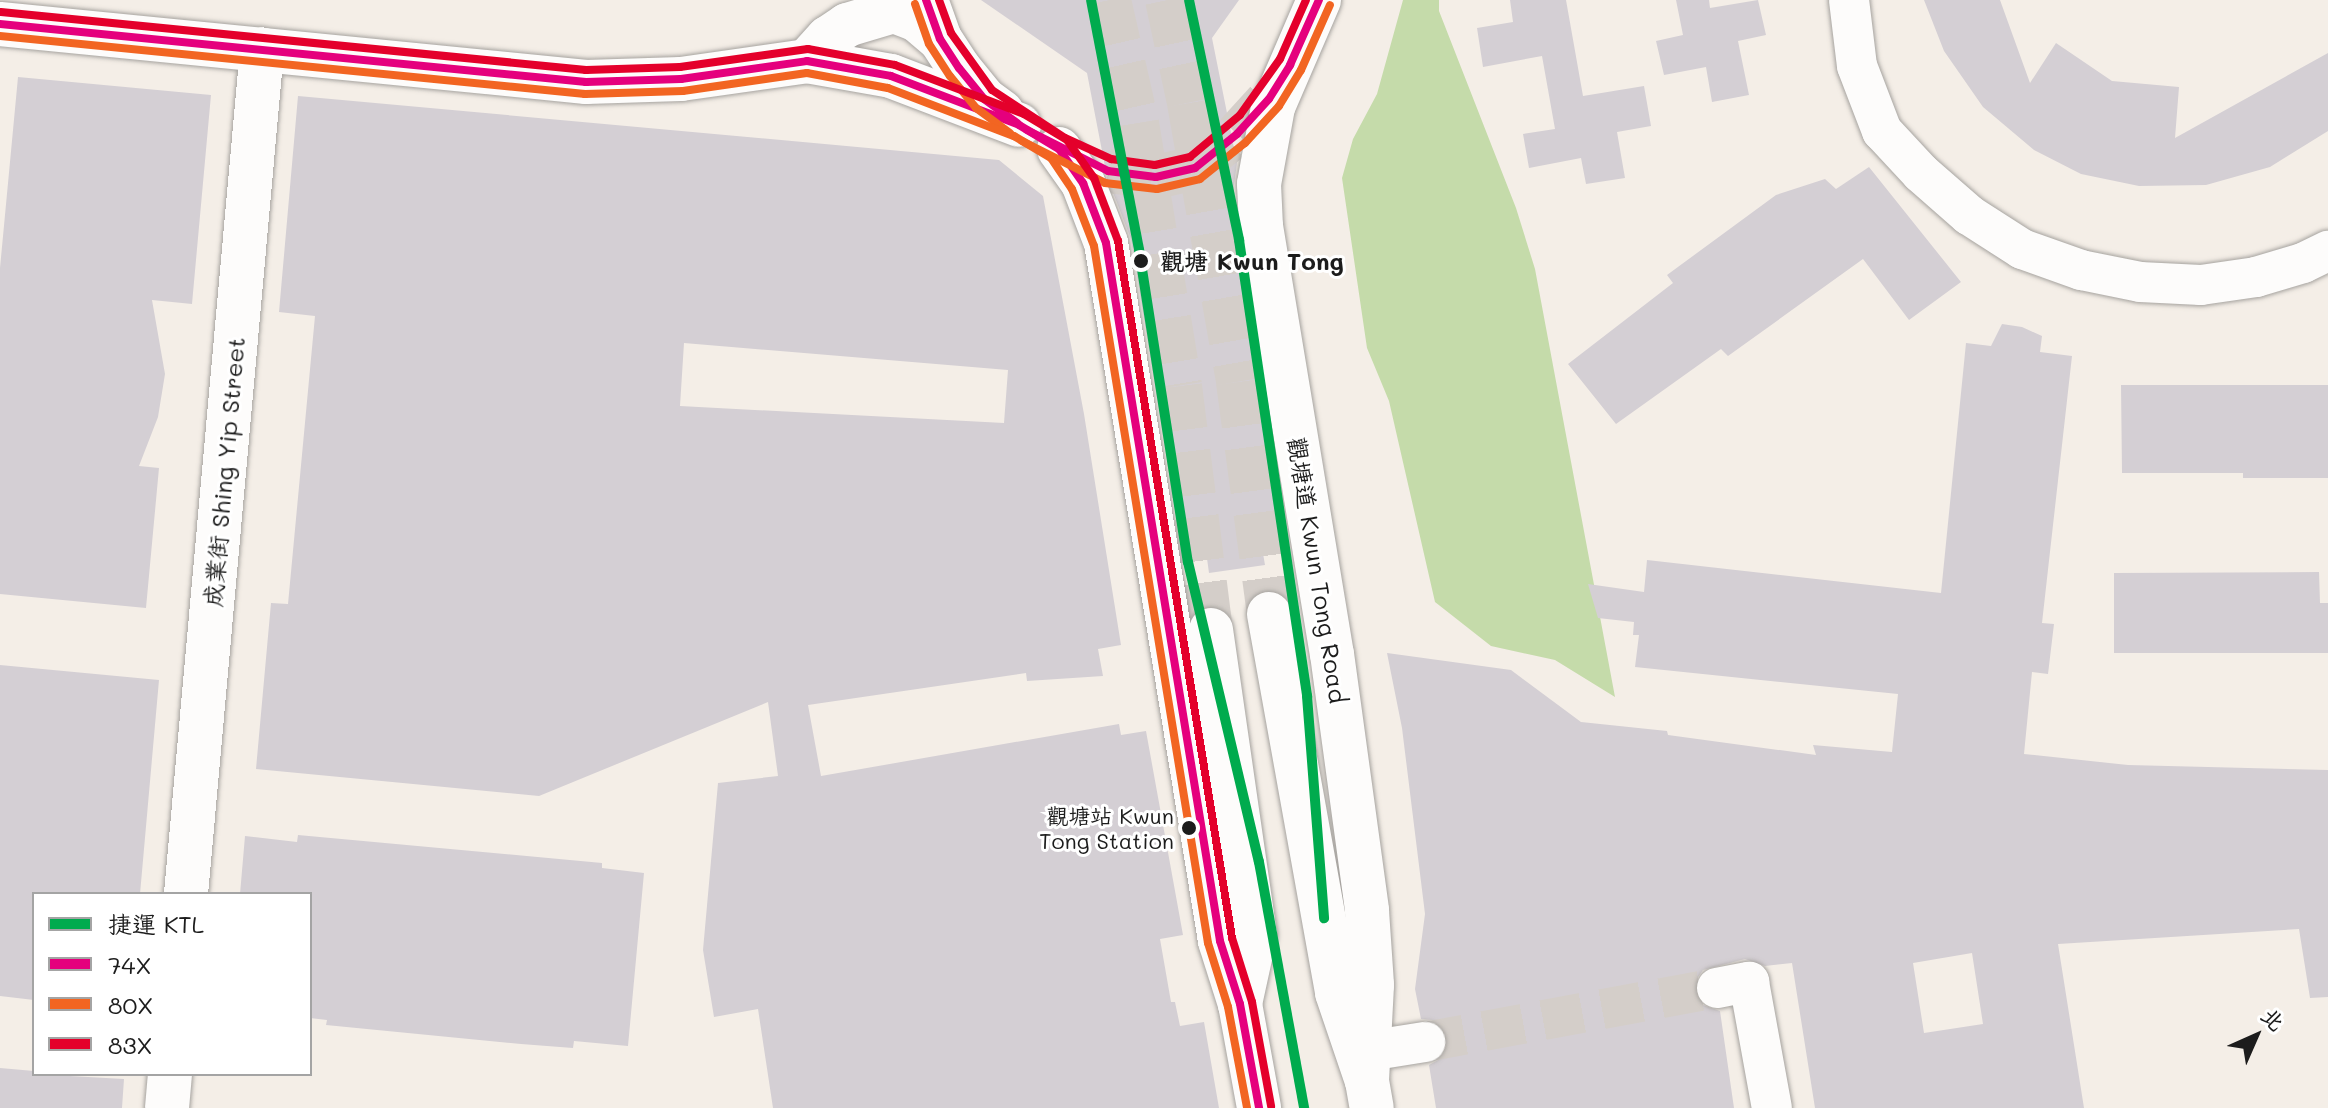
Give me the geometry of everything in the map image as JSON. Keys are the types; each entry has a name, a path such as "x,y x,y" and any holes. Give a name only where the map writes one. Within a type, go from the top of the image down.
{"main road":[{"name":"觀塘道 Kwun Tong Road","path":"1319,0 1279,82 1263,149 1259,184 1261,226 1332,654 1356,822 1372,985 1369,1080"},
{"path":"807,61 828,38 847,25 894,11 917,20 933,20 984,99 1059,149 1108,171"},
{"path":"0,24 586,82 681,79 807,61 891,76 1019,125"},
{"name":"成業街 Shing Yip Street","path":"186,892 262,49"},
{"path":"1059,149 1083,183 1106,243 1220,941 1240,1004 1259,1108"},
{"path":"1269,614 1337,993 1369,1080"},
{"path":"1211,630 1255,935 1240,1004"},
{"path":"167,1108 170,1076"}],"street":[{"path":"1849,0 1857,66 1882,131 1921,173 1969,215 2022,249 2081,270 2140,282 2201,285 2256,277 2303,263 2328,251"},
{"path":"1733,985 1772,1108"},
{"path":"1369,1080 1425,1042"}],"green space":[{"path":"1403,0 1439,0 1439,11 1516,208 1535,269 1615,697 1555,660 1491,646 1435,602 1389,401 1367,348 1342,178 1353,139 1377,94"}],"building":[{"name":"觀塘 Kwun Tong","path":"981,0 1239,0 1212,38 1237,163 1234,185 1236,230 1286,532 1260,536 1265,565 1209,573 1205,544 1181,547 1131,239 1107,177 1087,73"},
{"path":"1510,0 1566,0 1583,96 1644,86 1651,126 1617,132 1625,178 1586,184 1581,158 1529,168 1523,134 1555,129 1542,56 1483,67 1477,28 1513,22"},
{"path":"1676,0 1709,0 1710,8 1758,0 1766,35 1738,41 1749,95 1712,102 1706,67 1664,75 1656,41 1683,35"},
{"path":"1924,0 2000,0 2030,83 2056,43 2112,81 2179,87 2175,138 2328,53 2328,131 2270,167 2206,185 2139,186 2081,174 2034,150 1983,107 1944,51"},
{"path":"18,77 211,95 192,304 152,300 165,374 158,417 139,466 159,468 146,608 0,594 0,268"},
{"path":"298,96 999,160 1043,196 1084,414 1121,645 1098,649 1103,676 1027,681 1026,673 808,705 821,776 1119,724 1121,735 1146,731 1183,935 1160,939 1171,1002 1175,1002 1180,1026 1204,1022 1219,1108 773,1108 758,1009 714,1017 703,950 718,783 778,776 768,702 539,796 256,769 271,603 288,604 315,316 279,312","holes":["684,343 1008,370 1004,423 680,406"]},
{"path":"1869,167 1961,282 1909,320 1863,259 1728,356 1721,349 1616,424 1568,364 1673,283 1667,275 1776,195 1825,179 1836,189"},
{"path":"2002,324 2022,327 2042,336 2040,352 2072,356 2042,623 2054,624 2048,674 2032,672 2024,754 2128,765 2328,770 2328,997 2310,998 2299,929 2058,944 2084,1108 1815,1108 1792,963 1765,966 1745,959 1703,970 1696,980 1694,991 1700,1004 1720,1011 1734,1108 1436,1108 1429,1065 1440,1059 1448,1039 1442,1027 1432,1020 1421,1019 1415,989 1425,914 1402,728 1387,653 1511,670 1581,722 1667,731 1668,735 1816,755 1813,745 1892,752 1898,694 1635,667 1639,635 1633,635 1634,622 1598,618 1588,584 1644,592 1647,560 1941,593 1966,343 1991,346","holes":["1972,953 1983,1024 1924,1033 1913,963"]},
{"path":"2121,385 2328,385 2328,478 2243,478 2243,473 2122,473"},
{"path":"2319,572 2320,603 2328,603 2328,653 2114,653 2114,573"},
{"path":"0,665 159,680 140,892 32,892 32,1000 0,996"},
{"path":"298,835 602,863 602,868 644,873 628,1046 574,1041 573,1048 521,1044 326,1025 327,1020 312,1018 312,892 240,892 245,836 297,842"},
{"path":"0,1068 32,1071 32,1076 124,1079 122,1108 0,1108"}],"tunnel":[{"path":"1109,0 1137,123 1180,386 1211,630"},
{"path":"1167,0 1189,103 1238,382 1269,614"},
{"path":"1108,171 1156,177 1195,168 1237,134 1269,99"},
{"path":"1425,1042 1717,988"}],"metro line":[{"name":"KTL","path":"1091,0 1139,250 1188,562 1259,862 1304,1108"},
{"name":"KTL","path":"1189,0 1239,240 1307,696 1324,918"}],"transit line":[{"name":"74X","path":"926,0 940,39 959,68 984,99 1017,123"},
{"name":"83X","path":"939,0 951,33 992,90 1065,138 1111,159 1155,165 1190,157 1240,115 1280,59 1306,0"},
{"name":"74X","path":"1027,130 1108,171 1156,177 1195,168 1237,134 1269,99 1290,65 1319,0"},
{"name":"80X","path":"915,4 929,44 950,76 976,108 1010,133"},
{"name":"80X","path":"1022,141 1105,183 1157,189 1200,179 1245,143 1279,106 1301,70 1330,5"},
{"name":"83X","path":"1,12 586,70 680,67 808,49 895,65 1024,114 1067,140 1094,178 1118,241 1232,938 1252,1002 1271,1106"},
{"name":"74X","path":"0,24 586,82 681,79 807,61 891,76 1019,125 1059,149 1083,183 1106,243 1220,941 1240,1004 1259,1108"},
{"name":"80X","path":"0,36 585,94 683,91 807,73 888,88 1014,136 1051,158 1072,189 1094,246 1208,943 1228,1007 1247,1108"}],"place":[{"name":"觀塘 Kwun Tong","path":"1141,261"},
{"name":"觀塘站 Kwun Tong Station","path":"1189,828"}]}
